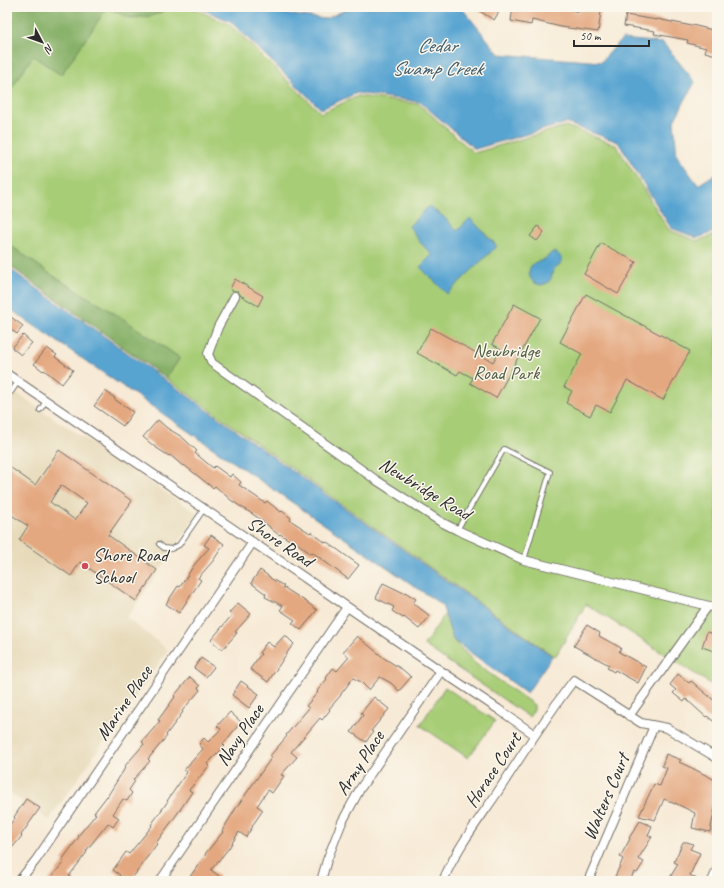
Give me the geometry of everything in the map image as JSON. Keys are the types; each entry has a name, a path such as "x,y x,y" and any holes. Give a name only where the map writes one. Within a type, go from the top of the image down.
{"street":[{"name":"Newbridge Road","path":"234,296 218,328 208,354 212,363 376,480 441,522 524,560 717,608"},
{"name":"Shore Road","path":"7,374 535,735"},
{"name":"Marine Place","path":"19,881 36,860 253,542"},
{"path":"708,606 629,716 641,723 668,728 717,758"},
{"name":"Navy Place","path":"160,881 347,607"},
{"name":"Army Place","path":"321,881 327,860 342,822 360,789 441,671"},
{"name":"Horace Court","path":"443,881 447,870 459,849 535,735 574,680 629,716"},
{"name":"Walters Court","path":"588,881 654,726"},
{"path":"712,881 717,870"}],"lane":[{"path":"12,392 18,382"},
{"path":"40,410 46,401"},
{"path":"457,530 504,449 550,472 524,560"},
{"path":"158,544 164,548 171,549 179,545 204,509"}],"shaded area":[{"name":"Shore Road School","path":"7,387 198,514 127,618 168,650 49,820 7,791"}],"green space":[{"name":"Newbridge Road Park","path":"7,7 190,7 229,24 321,113 358,96 419,104 474,153 566,126 616,145 669,230 697,241 717,234 717,688 586,604 555,657 7,264"},
{"path":"7,7 172,7 152,16 130,18 107,8 61,75 33,56 7,95"},
{"path":"7,243 52,275 122,318 180,358 166,378 7,264"},
{"path":"445,614 453,640 476,664 534,705 534,710 529,717 424,645"},
{"path":"445,687 495,721 468,758 420,725"}],"water":[{"name":"Cedar Swamp Creek","path":"197,7 262,7 273,12 325,19 352,7 461,7 499,54 601,62 622,39 663,43 695,82 674,121 677,156 698,185 717,173 717,231 697,238 671,228 618,142 566,123 475,149 420,102 357,93 321,109 230,21"},
{"path":"429,206 444,217 457,231 470,218 497,246 447,294 420,267 432,255 419,241 409,226"},
{"path":"553,252 560,257 561,263 554,269 548,283 541,285 537,284 531,279 530,276 529,272 532,265 543,260"},
{"path":"7,267 552,656 527,693 453,640 442,605 7,307"}],"building":[{"path":"473,7 502,7 494,20"},
{"path":"513,7 557,7 579,12 580,8 601,12 598,32 561,27 532,20 531,25 511,21"},
{"path":"626,15 692,25 717,31 716,55 705,52 706,48 687,43 688,40 654,34 655,31 624,26"},
{"path":"538,226 544,232 537,241 530,236"},
{"path":"601,243 636,262 618,294 584,274"},
{"path":"235,279 263,296 258,306 240,295 238,291 233,291 230,289"},
{"path":"586,294 690,351 663,400 627,380 610,412 596,405 590,416 566,403 572,391 564,387 582,354 560,342"},
{"path":"514,304 540,318 496,398 470,383 473,378 460,371 457,375 417,353 431,328 493,362 501,349 492,344"},
{"path":"7,314 23,326 17,334 10,329 11,328 7,324"},
{"path":"23,335 32,343 21,355 12,348"},
{"path":"47,348 57,355 55,357 73,370 62,384 34,364"},
{"path":"105,391 133,412 123,426 94,406"},
{"path":"158,420 167,428 182,437 197,451 195,453 213,468 215,466 230,477 232,474 241,482 239,485 265,503 267,501 281,512 282,511 291,518 290,520 326,543 327,542 359,565 348,579 312,552 311,554 297,543 296,544 280,534 279,535 257,517 232,501 215,486 213,488 170,455 169,456 155,447 143,437"},
{"path":"59,450 132,501 108,535 157,570 136,601 80,562 71,576 19,540 28,526 7,512 7,465 35,485","holes":["61,485 87,503 75,520 50,502"]},
{"path":"211,535 224,544 213,561 198,578 201,580 179,613 166,604 178,586 180,587 194,565 209,548 204,545"},
{"path":"260,570 317,610 301,630 292,623 295,620 280,610 283,606 265,597 266,594 251,583"},
{"path":"383,583 404,593 405,592 416,599 413,603 430,616 419,629 404,617 403,618 392,611 394,607 376,598"},
{"path":"238,603 251,614 222,650 211,640 232,615 229,613"},
{"path":"587,625 600,633 599,636 621,648 619,652 646,667 638,683 615,670 614,672 607,668 609,665 574,646"},
{"path":"707,632 717,635 717,652 702,647"},
{"path":"285,635 294,644 268,682 250,669 261,654 259,653 267,642 274,647"},
{"path":"357,636 411,677 399,691 391,683 380,677 369,690 361,682 353,678 322,720 320,718 291,752 297,757 281,775 284,776 272,793 268,790 257,806 263,810 246,837 239,832 229,848 211,870 219,876 215,881 187,881 205,854 223,832 222,831 236,808 272,757 270,756 309,708 306,706 318,692 317,691 327,679 326,678 333,668 337,671 349,657 343,652"},
{"path":"201,658 214,667 206,677 194,668"},
{"path":"678,674 689,683 691,681 717,703 717,724 707,716 706,717 686,699 684,702 673,693 676,690 670,685"},
{"path":"190,677 200,686 198,688 200,690 182,711 183,712 166,735 167,736 148,759 150,761 133,780 135,781 129,790 132,793 127,801 123,799 113,814 119,818 113,827 108,823 86,851 87,852 69,876 75,881 48,881 64,862 62,860 79,837 78,836 96,814 94,813 107,797 125,768 124,767 144,744 142,742 160,721 158,720 175,697 174,696"},
{"path":"241,681 259,694 249,708 232,695"},
{"path":"374,697 389,709 371,731 373,732 366,742 351,732 363,715 361,713"},
{"path":"230,712 241,722 223,744 225,746 207,764 209,766 189,790 192,792 130,881 114,881 120,875 113,870 126,852 129,854 152,826 151,825 187,772 184,770 203,749 199,744 204,738 208,742 221,729 217,726"},
{"path":"666,754 681,760 679,762 717,781 717,809 715,808 710,832 692,828 695,813 664,799 655,820 639,816 654,784 660,786 667,768 662,766"},
{"path":"26,799 40,808 21,835 22,836 7,854 7,828 15,818 14,817"},
{"path":"640,821 652,826 648,835 652,837 638,859 644,862 637,873 634,872 630,881 613,881 623,859 620,857 630,839 629,838"},
{"path":"683,842 693,844 690,849 700,853 690,875 700,881 668,881 678,864 674,862"}],"place":[{"name":"Shore Road School","path":"85,566"}]}
